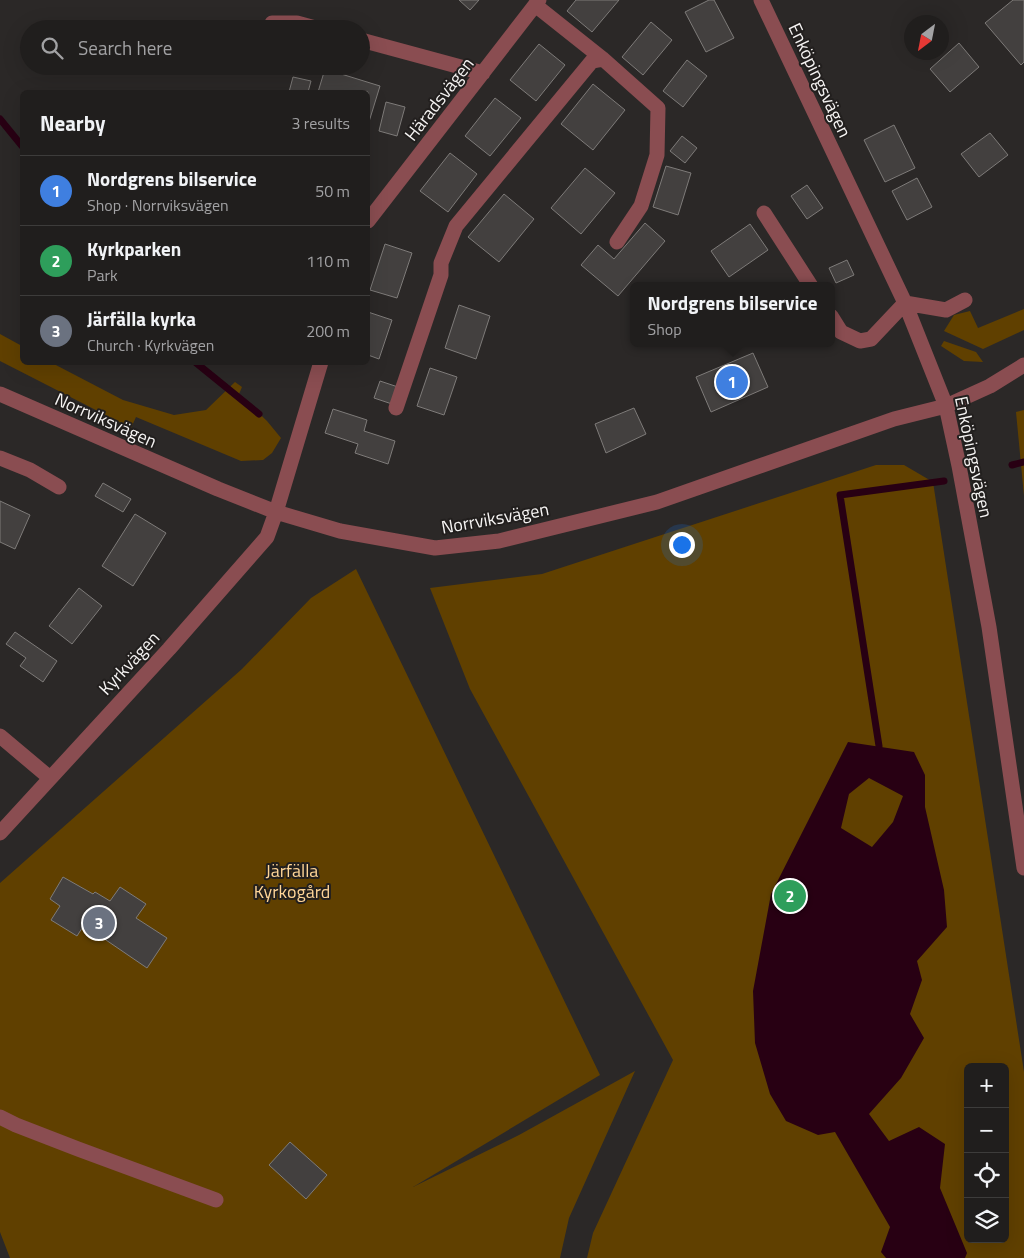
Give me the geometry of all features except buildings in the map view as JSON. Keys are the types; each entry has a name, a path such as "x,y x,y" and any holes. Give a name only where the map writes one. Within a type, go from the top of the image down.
{"street":[{"name":"Enköpingsvägen","path":"761,0 905,303 946,406 989,627 1024,868"},
{"path":"537,3 658,108 657,155 641,206 618,242"},
{"name":"Häradsvägen","path":"370,218 537,3"},
{"path":"370,42 483,73"},
{"path":"396,408 441,274 441,263 456,226 592,61 603,59"},
{"path":"764,214 808,282"},
{"path":"835,322 841,332 860,342 871,339 905,303 946,310 965,300"},
{"path":"276,512 320,365"},
{"name":"Norrviksvägen","path":"0,394 218,489 276,512 340,531 435,548 499,540 657,502 894,419 946,406 990,386 1024,365"},
{"path":"0,458 30,470 59,487"},
{"name":"Kyrkvägen","path":"0,833 169,649 267,536 276,512"},
{"path":"0,736 50,778"},
{"path":"0,1117 51,1139 216,1200"}],"green space":[{"path":"1024,309 1024,330 983,349 944,331 954,315 970,311 978,328"},
{"path":"0,334 20,345 20,365 56,365 123,400 174,415 206,410 235,382 242,387 239,394 267,421 281,438 272,453 263,460 241,461 136,417 131,428 0,361"},
{"path":"944,341 976,352 983,362 964,361 941,346"},
{"path":"1024,410 1024,496 1016,412"},
{"path":"876,465 904,465 933,482 1024,1072 1024,1258 587,1258 593,1233 673,1060 470,689 430,588 542,574"},
{"name":"Järfälla Kyrkogård","path":"356,569 600,1075 413,1187 519,1135 635,1071 569,1218 560,1258 10,1258 0,1232 0,883 242,669 311,598"}],"shaded area":[{"path":"848,742 914,752 925,775 925,807 944,890 947,927 917,961 922,980 910,1014 924,1038 901,1078 869,1114 889,1141 919,1127 945,1144 940,1188 967,1253 965,1258 886,1258 881,1252 890,1227 835,1132 818,1135 786,1121 770,1094 755,1043 753,991 771,894","holes":["869,778 903,796 893,822 872,847 841,828 849,794"]}],"waterway":[{"path":"0,119 20,144"},
{"path":"199,365 259,414"},
{"path":"1012,465 1024,462"},
{"path":"879,746 840,495 944,481"}],"place":[{"name":"Nordgrens bilservice","path":"732,382"},
{"name":"Kyrkparken","path":"790,896"},
{"name":"Järfälla kyrka","path":"99,923"}]}
